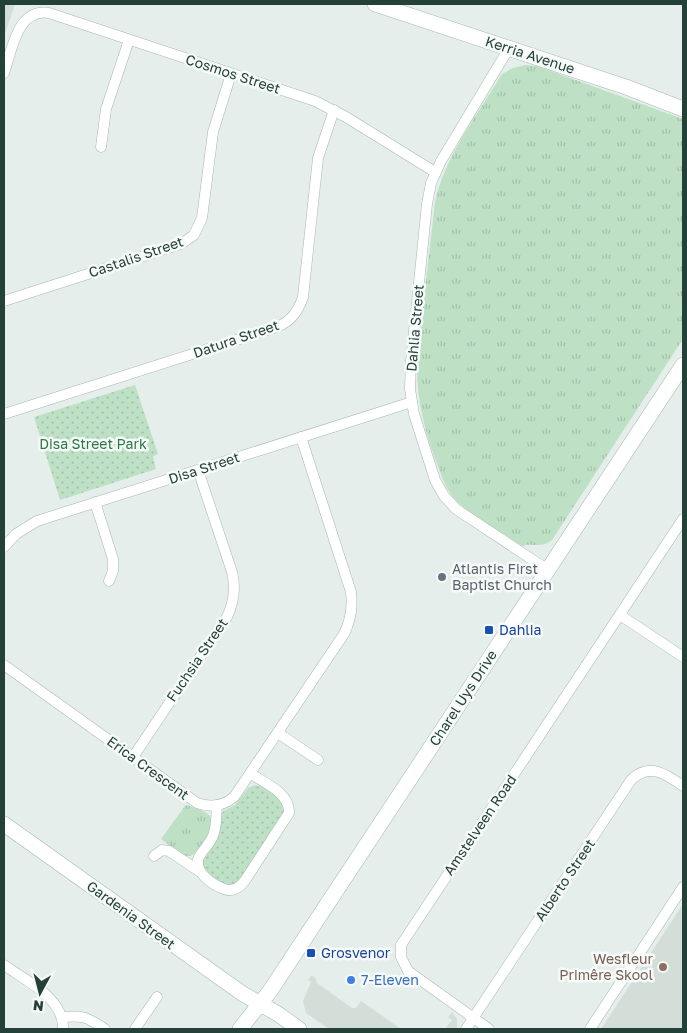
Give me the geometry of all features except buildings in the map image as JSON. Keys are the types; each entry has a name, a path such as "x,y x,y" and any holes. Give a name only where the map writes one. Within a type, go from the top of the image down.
{"main road":[{"name":"Kerria Avenue","path":"375,4 626,87 683,109"},
{"name":"Charel Uys Drive","path":"240,1029 275,983 683,366"},
{"name":"Gardenia Street","path":"4,824 186,954 299,1029"}],"street":[{"name":"Cosmos Street","path":"4,73 21,25 33,14 43,12 315,102 334,110 436,172"},
{"path":"101,147 106,109 129,40"},
{"name":"Dahlia Street","path":"509,48 436,172 430,188 412,351 410,375 412,402 435,480 449,503 548,570"},
{"name":"Castalis Street","path":"4,301 174,247 194,235 202,218 213,132 231,74"},
{"name":"Datura Street","path":"4,414 277,327 288,321 297,310 303,297 318,158 334,110"},
{"name":"Disa Street","path":"4,547 29,524 412,402"},
{"path":"251,774 286,799 289,808 287,816 244,882 239,887 231,890 222,888 204,876 200,870 198,858 212,838 217,805 234,797 251,774 344,634 351,619 351,592 301,437"},
{"name":"Fuchsia Street","path":"133,757 227,616 232,603 234,588 232,572 198,470"},
{"path":"95,502 113,559 113,571 109,581"},
{"name":"Amstelveen Road","path":"489,1029 408,970 402,962 401,945 683,519"},
{"path":"620,615 683,657"},
{"name":"Erica Crescent","path":"4,665 197,803 210,806 217,805"},
{"path":"278,733 318,760"},
{"name":"Alberto Street","path":"466,1029 631,780 640,773 656,770 666,774 683,786"},
{"path":"154,856 162,850 169,851 200,870"},
{"path":"590,1029 683,887"},
{"path":"4,965 55,1003 62,1017 63,1029"},
{"path":"135,1029 157,998"},
{"path":"62,1017 80,1015 105,1029"}],"shaded area":[{"path":"4,4 15,4 4,37"},
{"name":"Wesfleur Primêre Skool","path":"683,904 683,1029 601,1029"},
{"path":"312,975 317,983 352,1008 356,1008 361,1001 401,1029 329,1029 306,1013 303,1001 311,982 308,980"},
{"path":"452,1012 457,1019 457,1027 455,1029 445,1029 452,1020 448,1017"}],"green space":[{"path":"525,65 537,66 683,119 683,339 552,540 540,545 522,546 460,504 448,490 428,438 419,400 417,360 435,202 446,168 463,136 502,74 513,68"},
{"name":"Disa Street Park","path":"135,385 158,454 153,456 156,469 60,500 34,417"},
{"path":"255,785 262,787 281,800 285,811 237,883 231,885 224,884 216,880 204,868 204,859 216,838 223,811 235,805 248,788"},
{"path":"187,805 207,813 211,820 211,826 210,833 202,847 190,856 184,856 161,839"}],"place":[{"name":"Atlantis First Baptist Church","path":"442,577"},
{"name":"Dahlia","path":"489,630"},
{"name":"Grosvenor","path":"311,953"},
{"name":"Wesfleur Primêre Skool","path":"663,967"},
{"name":"7-Eleven","path":"351,980"}]}
